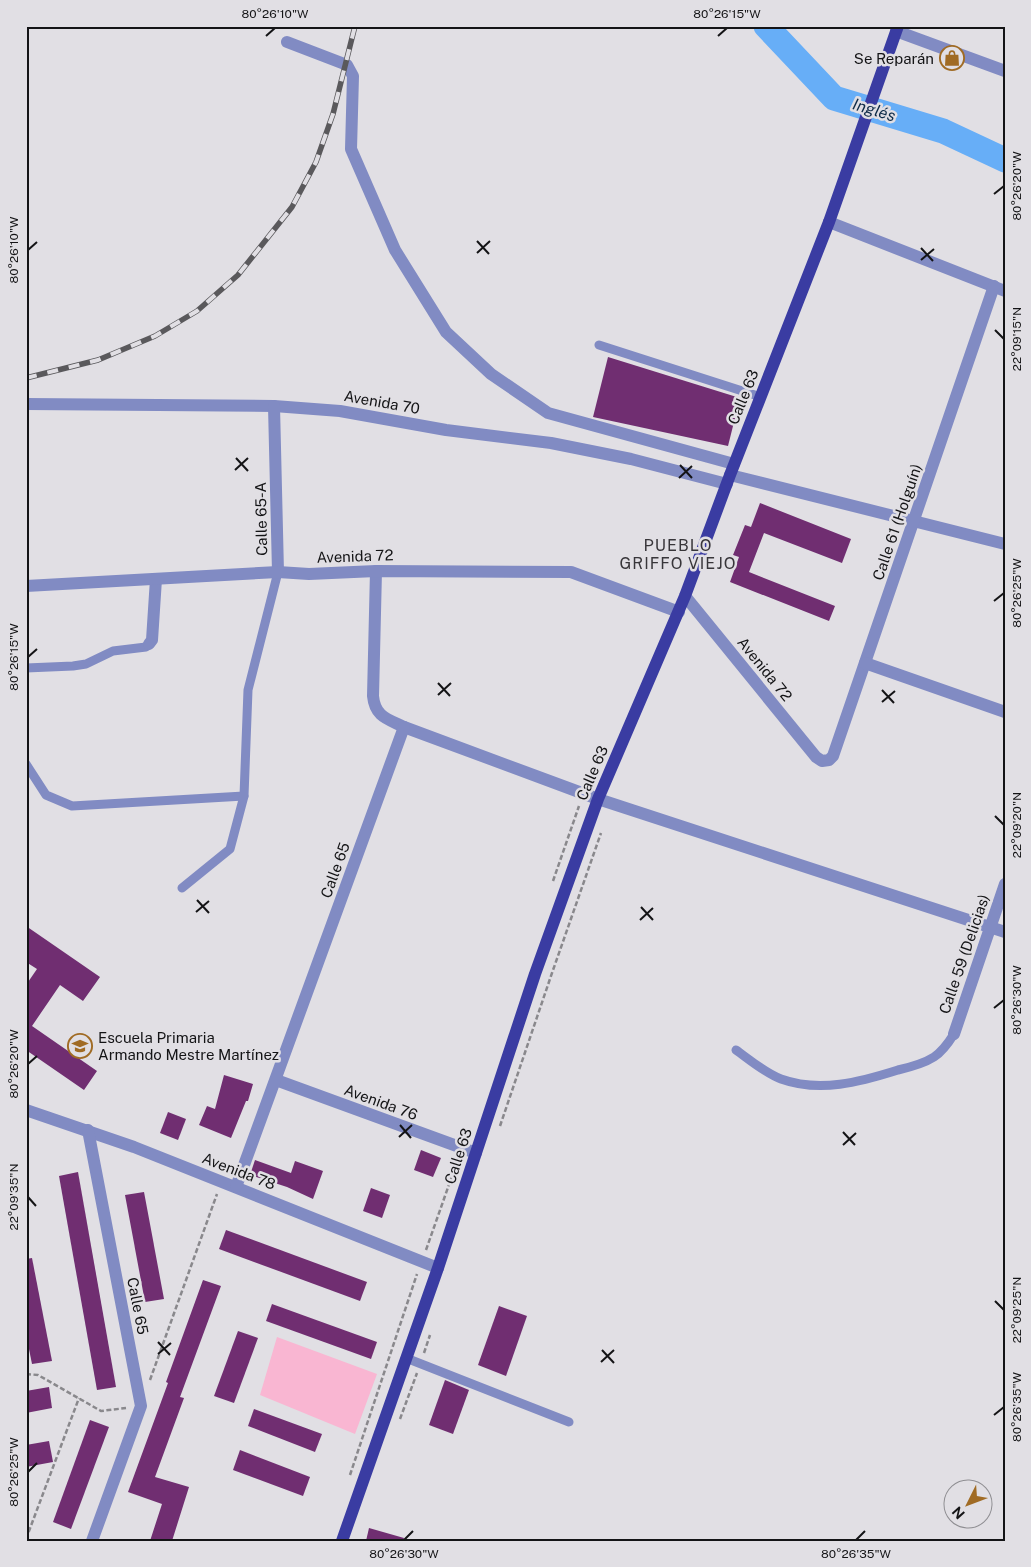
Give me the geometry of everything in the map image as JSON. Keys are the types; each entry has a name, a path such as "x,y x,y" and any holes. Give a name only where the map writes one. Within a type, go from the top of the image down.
{"main road":[{"name":"Calle 63","path":"342,1541 438,1268 535,974 598,799 679,612 730,474 829,222 897,29"}],"street":[{"path":"897,29 1005,71"},
{"path":"288,42 347,65 353,76 351,149 395,250 446,332 492,374 548,413 730,474 1005,544"},
{"path":"829,222 999,288"},
{"name":"Calle 61 (Holguín)","path":"822,761 829,760 833,756 914,521 999,288"},
{"name":"Avenida 70","path":"26,404 274,406 340,411 446,430 551,443 631,459 730,474"},
{"name":"Calle 65-A","path":"274,406 278,572"},
{"path":"376,571 374,704 375,710 382,716 404,727 598,799 1005,932"},
{"name":"Avenida 72","path":"26,586 278,572 309,574 376,571 571,572 679,612"},
{"path":"149,644 152,640 156,578"},
{"name":"Avenida 72","path":"685,596 816,757 822,761"},
{"path":"865,663 1005,712"},
{"name":"Calle 65","path":"236,1187 404,727"},
{"name":"Calle 59 (Delicias)","path":"954,1034 1005,884"},
{"name":"Avenida 76","path":"276,1080 476,1154"},
{"name":"Avenida 78","path":"26,1110 88,1130 222,1181 438,1268"},
{"name":"Calle 65","path":"88,1130 141,1406"},
{"path":"92,1541 141,1406"}],"lane":[{"path":"599,345 761,397"},
{"path":"182,888 230,849 244,796 248,690 278,572"},
{"path":"26,668 86,664 113,651 146,647 149,644"},
{"path":"26,764 46,794 72,806 244,796"},
{"path":"736,1050 762,1069 780,1078 805,1085 834,1085 864,1081 923,1063 935,1056 947,1045 954,1034"},
{"path":"406,1358 570,1422"}],"path":[{"path":"26,1374 38,1375 101,1411 141,1406 222,1181"},
{"path":"348,1481 422,1260"},
{"path":"26,1539 79,1398"}],"shaded area":[{"path":"277,1337 377,1374 355,1434 260,1395"}],"building":[{"path":"608,357 740,398 728,446 593,417"},
{"path":"760,503 851,539 842,563 764,533 749,572 835,606 829,621 730,582 739,557 733,555 745,525 751,527"},
{"path":"26,926 100,977 83,1001 60,985 32,1026 97,1071 84,1090 26,1050 26,985 37,969 26,962"},
{"path":"224,1075 253,1084 248,1101 246,1101 231,1138 199,1125 207,1106 215,1109"},
{"path":"168,1112 186,1119 178,1140 160,1133"},
{"path":"421,1150 441,1158 433,1177 414,1170"},
{"path":"255,1160 291,1173 295,1161 323,1171 313,1199 287,1187 250,1175"},
{"path":"78,1172 116,1387 97,1390 59,1176"},
{"path":"371,1188 390,1195 382,1218 363,1211"},
{"path":"144,1192 164,1299 145,1302 125,1195"},
{"path":"226,1230 367,1282 360,1301 219,1249"},
{"path":"32,1258 52,1361 32,1364 26,1334 26,1259"},
{"path":"203,1280 221,1286 180,1397 184,1398 155,1477 189,1487 172,1541 150,1541 162,1504 128,1492"},
{"path":"272,1304 377,1342 371,1359 266,1321"},
{"path":"499,1306 527,1316 506,1376 478,1365"},
{"path":"238,1331 258,1338 234,1403 214,1396"},
{"path":"445,1380 469,1390 453,1434 429,1425"},
{"path":"49,1387 52,1408 26,1413 26,1391"},
{"path":"254,1409 322,1434 315,1452 248,1426"},
{"path":"90,1420 109,1427 71,1529 53,1522"},
{"path":"49,1441 53,1462 26,1467 26,1445"},
{"path":"240,1450 310,1477 303,1496 233,1470"},
{"path":"369,1528 404,1538 403,1541 366,1541"}],"waterway":[{"name":"Inglés","path":"766,26 834,98 943,131 1005,160"}],"railway":[{"path":"26,378 98,360 155,336 197,311 238,275 292,207 316,162 333,114 355,26"}],"place":[{"name":"Se Reparán","path":"952,58"},
{"name":"Escuela Primaria Armando Mestre Martínez","path":"80,1046"}],"district":[{"name":"PUEBLO GRIFFO VIEJO","path":"678,554"}]}
